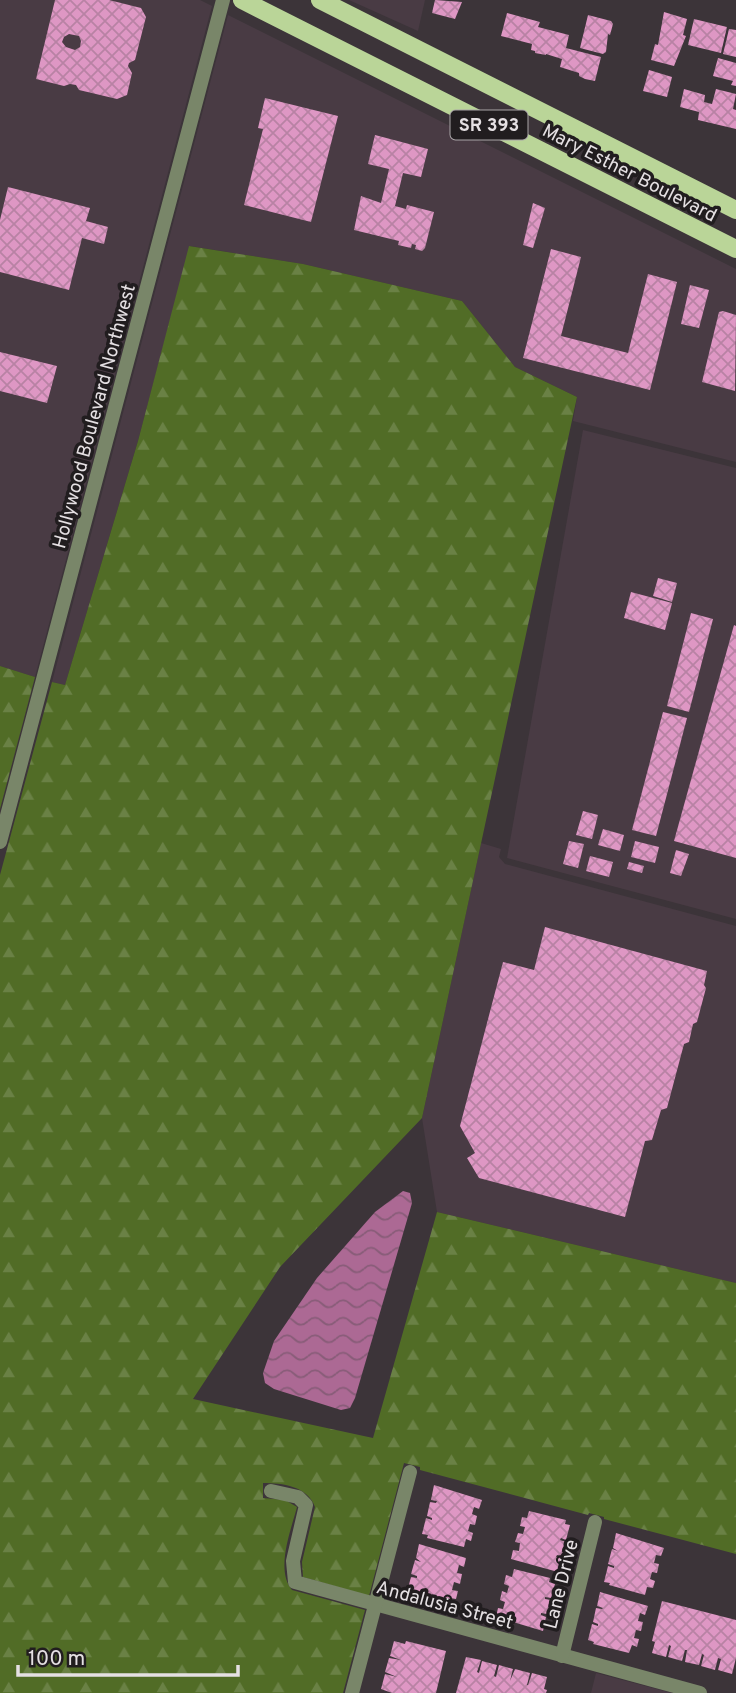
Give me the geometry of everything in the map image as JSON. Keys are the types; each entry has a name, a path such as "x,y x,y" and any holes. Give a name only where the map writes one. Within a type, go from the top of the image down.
{"main road":[{"name":"Mary Esther Boulevard","path":"242,0 736,249"},
{"name":"Mary Esther Boulevard","path":"320,0 736,210"}],"street":[{"name":"Hollywood Boulevard Northwest","path":"0,842 223,0"},
{"path":"352,1693 410,1472"},
{"name":"Andalusia Street","path":"271,1491 298,1497 306,1505 293,1561 295,1583 700,1693"},
{"name":"Lane Drive","path":"562,1656 595,1522"}],"shaded area":[{"path":"0,0 200,0 212,6 35,677 0,666"},
{"path":"349,0 425,0 418,31"},
{"path":"228,15 736,269 736,462 573,421 577,397 515,367 462,301 303,264 190,246 138,441 65,685 52,682"},
{"path":"583,430 736,468 736,919 507,858"},
{"path":"481,843 501,849 499,857 505,864 736,926 736,1283 437,1212 422,1118"},
{"path":"596,1673 672,1693 591,1693"}],"green space":[{"path":"189,246 303,264 462,301 515,367 577,397 422,1118 280,1267 193,1399 373,1438 437,1212 736,1283 736,1554 420,1470 420,1467 404,1463 369,1596 303,1577 302,1562 315,1507 307,1494 294,1487 263,1483 263,1498 285,1500 297,1507 285,1561 287,1582 292,1590 365,1610 343,1693 0,1693 0,875 52,682 65,685 138,441"},
{"path":"0,666 35,677 0,809"}],"water":[{"path":"403,1191 410,1193 412,1203 350,1408 341,1410 274,1389 265,1383 263,1373 274,1341 317,1278 375,1212"}],"building":[{"path":"55,0 109,0 141,8 146,17 135,60 128,66 132,73 127,95 117,99 79,90 76,85 64,86 36,79","holes":["69,34 79,36 80,47 75,50 66,47 62,42"]},
{"path":"435,0 462,2 455,19 432,13"},
{"path":"664,12 687,19 683,35 686,36 674,66 651,60 655,44 658,45"},
{"path":"507,13 540,22 538,27 569,35 566,48 601,57 595,81 560,67 562,59 535,53 531,50 532,44 501,36"},
{"path":"588,15 611,21 613,24 610,35 608,34 606,52 603,54 580,48"},
{"path":"694,19 727,27 721,53 688,45"},
{"path":"729,29 736,30 736,57 723,54"},
{"path":"718,58 736,63 736,86 731,85 733,81 713,76"},
{"path":"649,70 672,77 667,97 643,91"},
{"path":"684,89 705,95 704,102 712,104 716,89 736,94 733,109 736,110 736,129 698,120 699,112 680,107"},
{"path":"265,98 338,116 311,222 244,205 263,129 258,128"},
{"path":"375,135 428,149 421,177 403,173 395,206 406,209 407,205 434,212 422,251 415,249 416,245 412,244 411,248 398,245 399,241 354,230 361,196 381,203 389,169 368,164"},
{"path":"8,187 90,208 86,221 108,227 104,244 82,238 69,290 0,272 0,220"},
{"path":"533,203 545,208 533,248 523,245"},
{"path":"551,249 581,257 561,336 628,353 648,274 677,282 650,390 523,358"},
{"path":"690,285 709,290 699,328 681,324"},
{"path":"719,312 736,315 735,391 702,382"},
{"path":"0,352 57,366 47,403 0,391"},
{"path":"658,578 677,583 672,602 653,596"},
{"path":"631,592 672,603 665,630 624,618"},
{"path":"691,613 713,619 689,712 667,706"},
{"path":"734,625 736,626 736,858 674,841"},
{"path":"663,712 687,718 656,836 632,830"},
{"path":"583,811 598,815 592,839 576,835"},
{"path":"603,829 624,835 620,851 598,845"},
{"path":"569,841 584,844 578,868 563,864"},
{"path":"635,841 659,847 655,863 631,857"},
{"path":"676,850 689,854 681,876 670,873"},
{"path":"590,856 613,862 609,877 586,871"},
{"path":"629,862 644,866 642,873 627,869"},
{"path":"545,927 707,971 704,985 706,988 697,1022 693,1024 689,1042 684,1044 667,1108 661,1110 652,1140 645,1141 625,1217 479,1178 467,1158 475,1153 460,1126 503,962 534,970"},
{"path":"434,1485 482,1500 479,1509 474,1507 472,1514 477,1516 475,1525 470,1524 468,1531 473,1533 471,1541 466,1539 464,1547 427,1538 428,1535 422,1534 426,1518 432,1520 427,1516 430,1502 437,1501 431,1500"},
{"path":"529,1511 566,1520 565,1524 570,1525 566,1540 560,1540 566,1542 562,1556 556,1557 562,1558 558,1572 511,1559 513,1550 519,1551 520,1543 515,1542 518,1533 523,1534 525,1527 520,1526 522,1517 527,1518"},
{"path":"616,1533 664,1548 661,1556 656,1555 654,1563 659,1564 657,1573 652,1572 650,1579 655,1581 653,1588 647,1587 645,1595 604,1582 608,1566 614,1568 608,1564 612,1549 618,1551 613,1548"},
{"path":"419,1544 466,1558 464,1567 459,1565 457,1573 462,1574 460,1584 454,1582 452,1590 458,1591 456,1599 450,1598 448,1605 412,1596 413,1594 407,1592 411,1577 417,1578 411,1574 415,1560 421,1562 416,1558"},
{"path":"514,1569 550,1578 549,1582 555,1584 551,1598 545,1597 551,1600 547,1614 541,1613 546,1617 543,1631 496,1617 498,1608 503,1609 505,1602 500,1600 502,1591 507,1593 509,1586 504,1584 506,1575 512,1577"},
{"path":"600,1592 648,1606 645,1615 640,1613 638,1621 643,1622 641,1631 636,1630 634,1638 639,1639 637,1647 632,1645 629,1653 593,1644 594,1642 588,1640 592,1624 598,1626 593,1622 596,1608 603,1608 597,1606"},
{"path":"662,1601 736,1620 736,1658 732,1674 718,1670 721,1659 718,1658 715,1670 701,1666 702,1654 699,1665 685,1662 687,1650 682,1661 668,1657 669,1645 666,1657 652,1653 655,1642 652,1641"},
{"path":"394,1641 405,1644 406,1641 446,1651 436,1693 392,1693 381,1689 385,1674 397,1677 385,1672 389,1658 401,1660 390,1656"},
{"path":"466,1657 481,1660 477,1672 479,1673 482,1661 497,1665 496,1677 499,1665 513,1669 510,1681 515,1669 530,1673 527,1685 532,1673 547,1677 544,1689 547,1690 546,1693 456,1693"}]}
